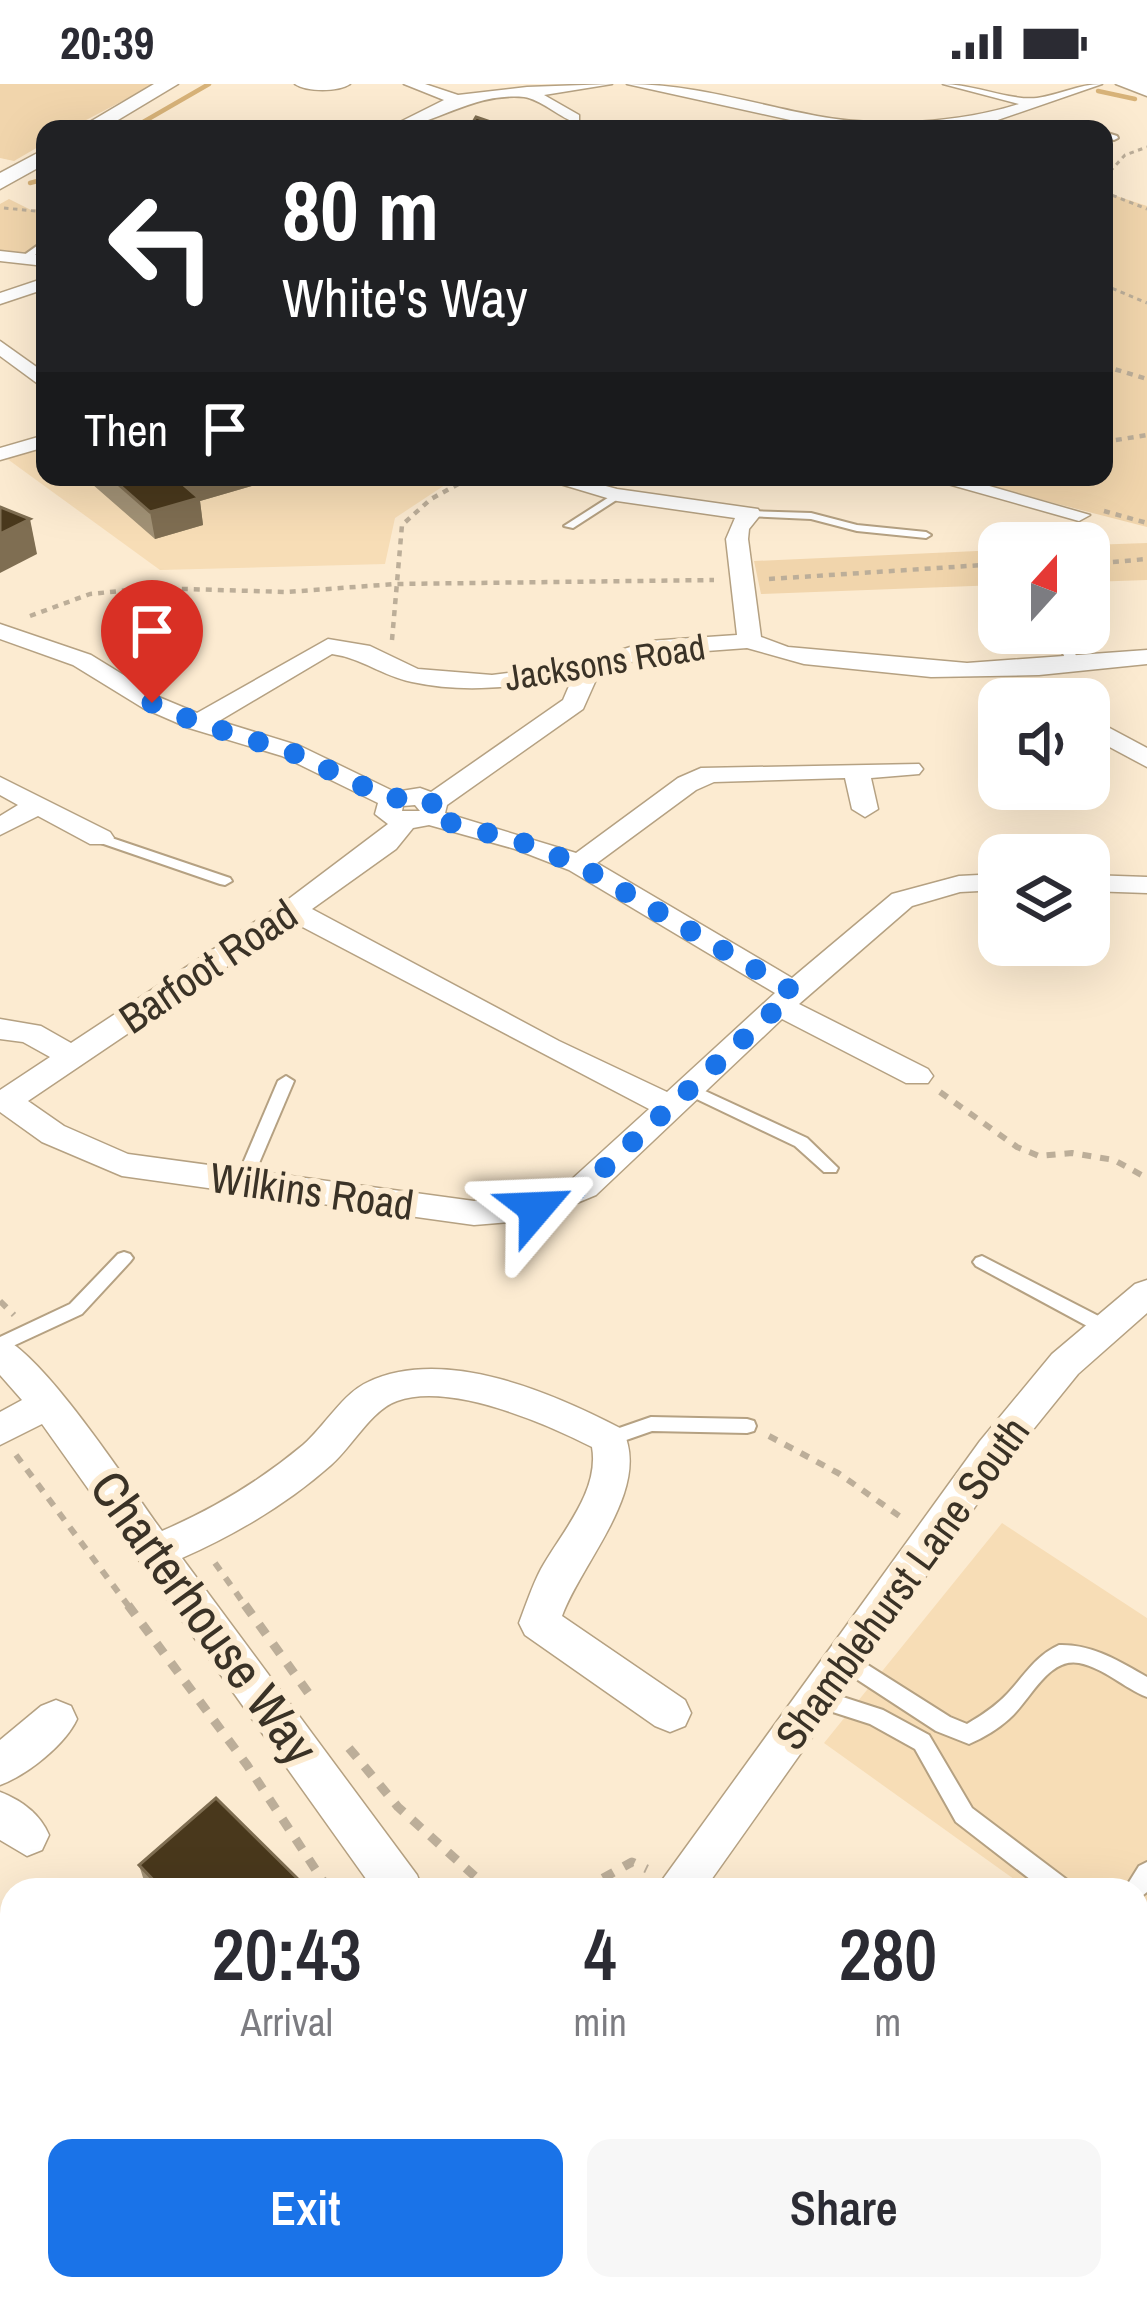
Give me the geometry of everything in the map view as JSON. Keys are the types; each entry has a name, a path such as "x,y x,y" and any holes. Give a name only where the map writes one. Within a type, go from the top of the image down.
{"main road":[{"path":"104,120 168,84"},
{"path":"1126,84 1147,91"},
{"path":"0,182 36,160"}],"street":[{"path":"305,87 343,84"},
{"path":"411,84 457,100"},
{"path":"418,120 457,100 605,84"},
{"path":"634,84 739,101 814,120"},
{"path":"983,120 1095,84"},
{"path":"941,86 1028,102"},
{"path":"739,101 772,88"},
{"path":"527,91 555,107 576,111"},
{"path":"0,256 23,260 36,256"},
{"path":"0,299 36,287"},
{"path":"0,347 36,370"},
{"path":"0,454 36,444"},
{"path":"582,486 750,514"},
{"path":"967,486 1078,515"},
{"path":"750,514 738,527 751,641 789,658 904,670 1048,671 1147,657"},
{"path":"0,663 16,631 82,660 152,703 198,723 291,752 415,811 524,843 579,865 917,1076"},
{"name":"Jacksons Road","path":"198,723 328,646 362,651 412,674 452,682 589,668 649,648 751,641"},
{"name":"Barfoot Road","path":"6,1101 292,910 386,843 415,811 574,704 589,668"},
{"path":"1048,671 1053,678"},
{"path":"1110,737 1147,759"},
{"path":"579,865 687,784 710,774 910,769"},
{"path":"856,770 865,809"},
{"path":"0,785 100,838"},
{"path":"0,827 37,805"},
{"name":"Wilkins Road","path":"6,1101 52,1134 122,1165 474,1213 536,1208 584,1187 902,900 978,883"},
{"path":"1110,884 1147,885"},
{"path":"292,910 551,1048 680,1098"},
{"path":"0,1029 30,1033 73,1057"},
{"name":"Shamblehurst Lane South","path":"686,1878 993,1451 1065,1364 1147,1293"},
{"name":"Charterhouse Way","path":"9,1342 47,1403 392,1878"},
{"path":"157,1551 226,1522 267,1495 336,1438 378,1392 411,1383 497,1393 585,1425 609,1439 614,1465 539,1623 670,1713"},
{"path":"6,1440 47,1403"},
{"path":"0,1766 56,1718"}],"lane":[{"path":"569,526 617,495"},
{"path":"750,514 812,516 857,528 926,535"},
{"path":"1069,654 1075,667"},
{"path":"100,838 225,881"},
{"path":"243,1183 286,1081"},
{"path":"680,1098 801,1142 830,1168"},
{"path":"9,1342 76,1309 124,1258"},
{"path":"982,1262 1106,1328"},
{"path":"609,1439 651,1424 747,1426"},
{"path":"845,1661 943,1724 969,1733 989,1724 1053,1656 1074,1649 1103,1660 1147,1688"},
{"path":"818,1698 877,1717 922,1742 964,1815 1045,1878"}],"path":[{"path":"1113,168 1125,155 1147,147"},
{"path":"1113,195 1147,208"},
{"path":"0,207 36,211"},
{"path":"1113,289 1147,303"},
{"path":"1113,369 1147,379"},
{"path":"1113,441 1147,435"},
{"path":"395,584 402,524 455,486"},
{"path":"1110,562 1147,559"},
{"path":"16,631 91,594 151,587 287,592 395,584 845,578 978,566"},
{"path":"917,1076 1017,1147 1039,1156 1072,1153 1114,1160 1147,1178"},
{"path":"0,1301 9,1342"},
{"path":"747,1426 838,1473 900,1519 937,1531"},
{"path":"6,1440 247,1766 321,1878"},
{"path":"195,1535 319,1707"},
{"path":"343,1740 398,1807 477,1878"},
{"path":"603,1878 632,1862 658,1878"}],"shaded area":[{"path":"0,84 155,84 86,120 36,120 36,148 14,161 0,158"},
{"path":"1113,195 1147,206 1147,527 988,486 1113,486"},
{"path":"9,199 36,209 36,254 0,250 0,204"},
{"path":"36,450 36,480 6,458"},
{"path":"44,486 443,486 395,518 385,564 160,570"},
{"path":"1147,543 1147,580 1110,581 1110,544"},
{"path":"978,551 978,586 761,594 754,561"},
{"path":"1002,1523 1147,1618 1147,1878 1012,1878 824,1743"}],"building":[{"path":"120,486 185,486 199,498 150,512"},
{"path":"0,507 30,519 0,534"},
{"path":"216,1798 297,1878 151,1878 139,1865"}],"waterway":[{"path":"147,120 209,84"},
{"path":"1098,91 1135,99"},
{"path":"30,183 36,181"}],"route":[{"path":"152,703 291,752 392,800 412,795 427,798 435,807 430,817 524,843 579,865 794,992 584,1187 536,1208"}]}
